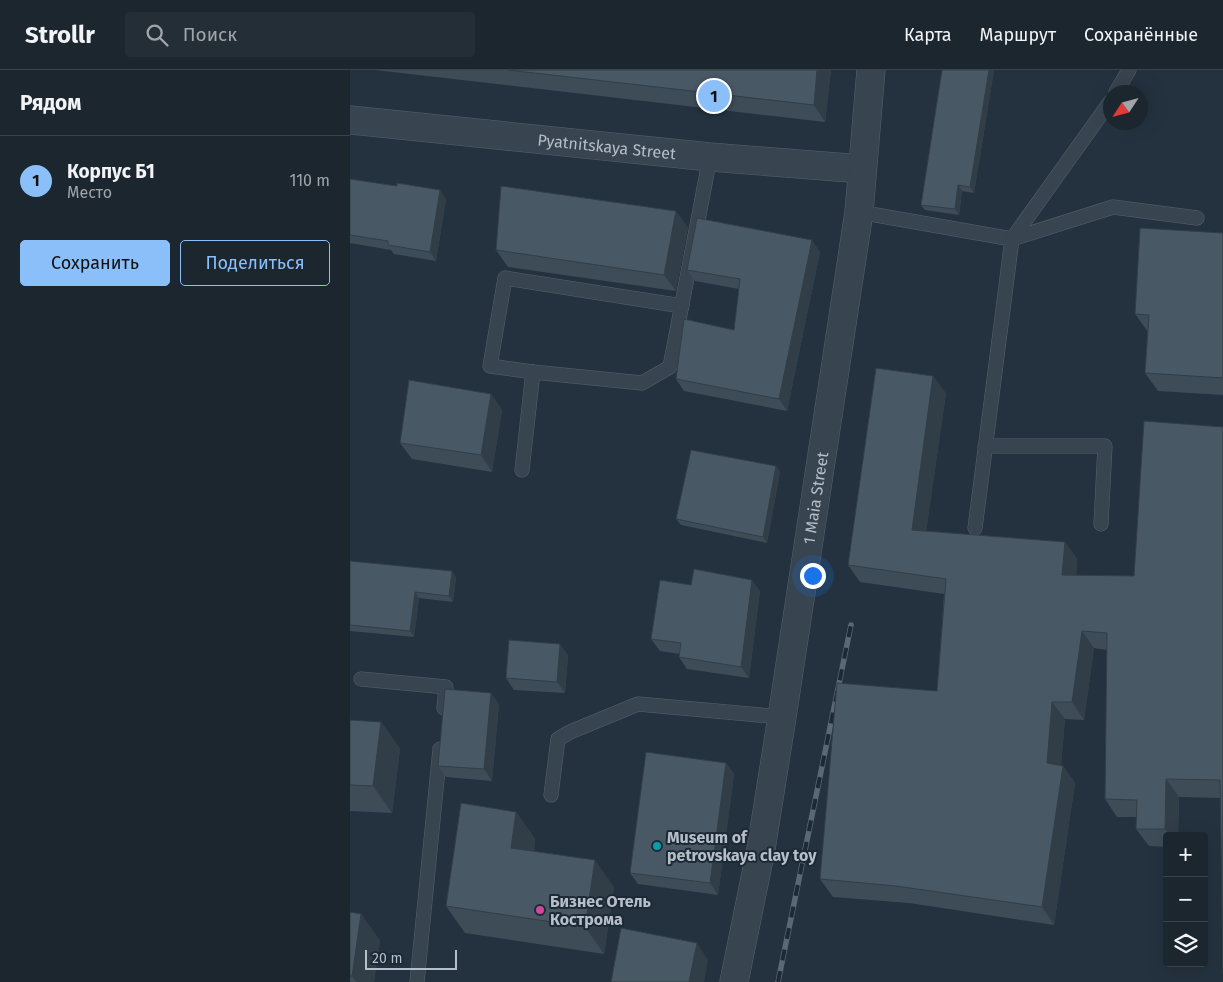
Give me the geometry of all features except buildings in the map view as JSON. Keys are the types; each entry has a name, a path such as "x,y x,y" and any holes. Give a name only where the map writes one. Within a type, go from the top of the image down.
{"street":[{"name":"1 Maia Street","path":"734,982 760,849 782,717 860,212 871,70"},
{"name":"Pyatnitskaya Street","path":"350,120 710,158 862,169"}],"lane":[{"path":"1120,85 1129,70"},
{"path":"975,528 1012,239 1103,112"},
{"path":"682,306 505,278 490,366 642,384 670,367 682,306 710,158"},
{"path":"860,212 1012,239 1112,207 1197,218"},
{"path":"522,470 533,372"},
{"path":"985,446 1105,446 1101,524"},
{"path":"361,680 446,687 417,982"},
{"path":"551,794 558,739 570,732 638,704 782,717"}],"railway":[{"path":"778,982 851,625"}],"place":[{"name":"Корпус Б1","path":"714,96"},
{"name":"Museum of petrovskaya clay toy","path":"657,846"},
{"name":"Бизнес Отель Кострома","path":"540,910"}]}
